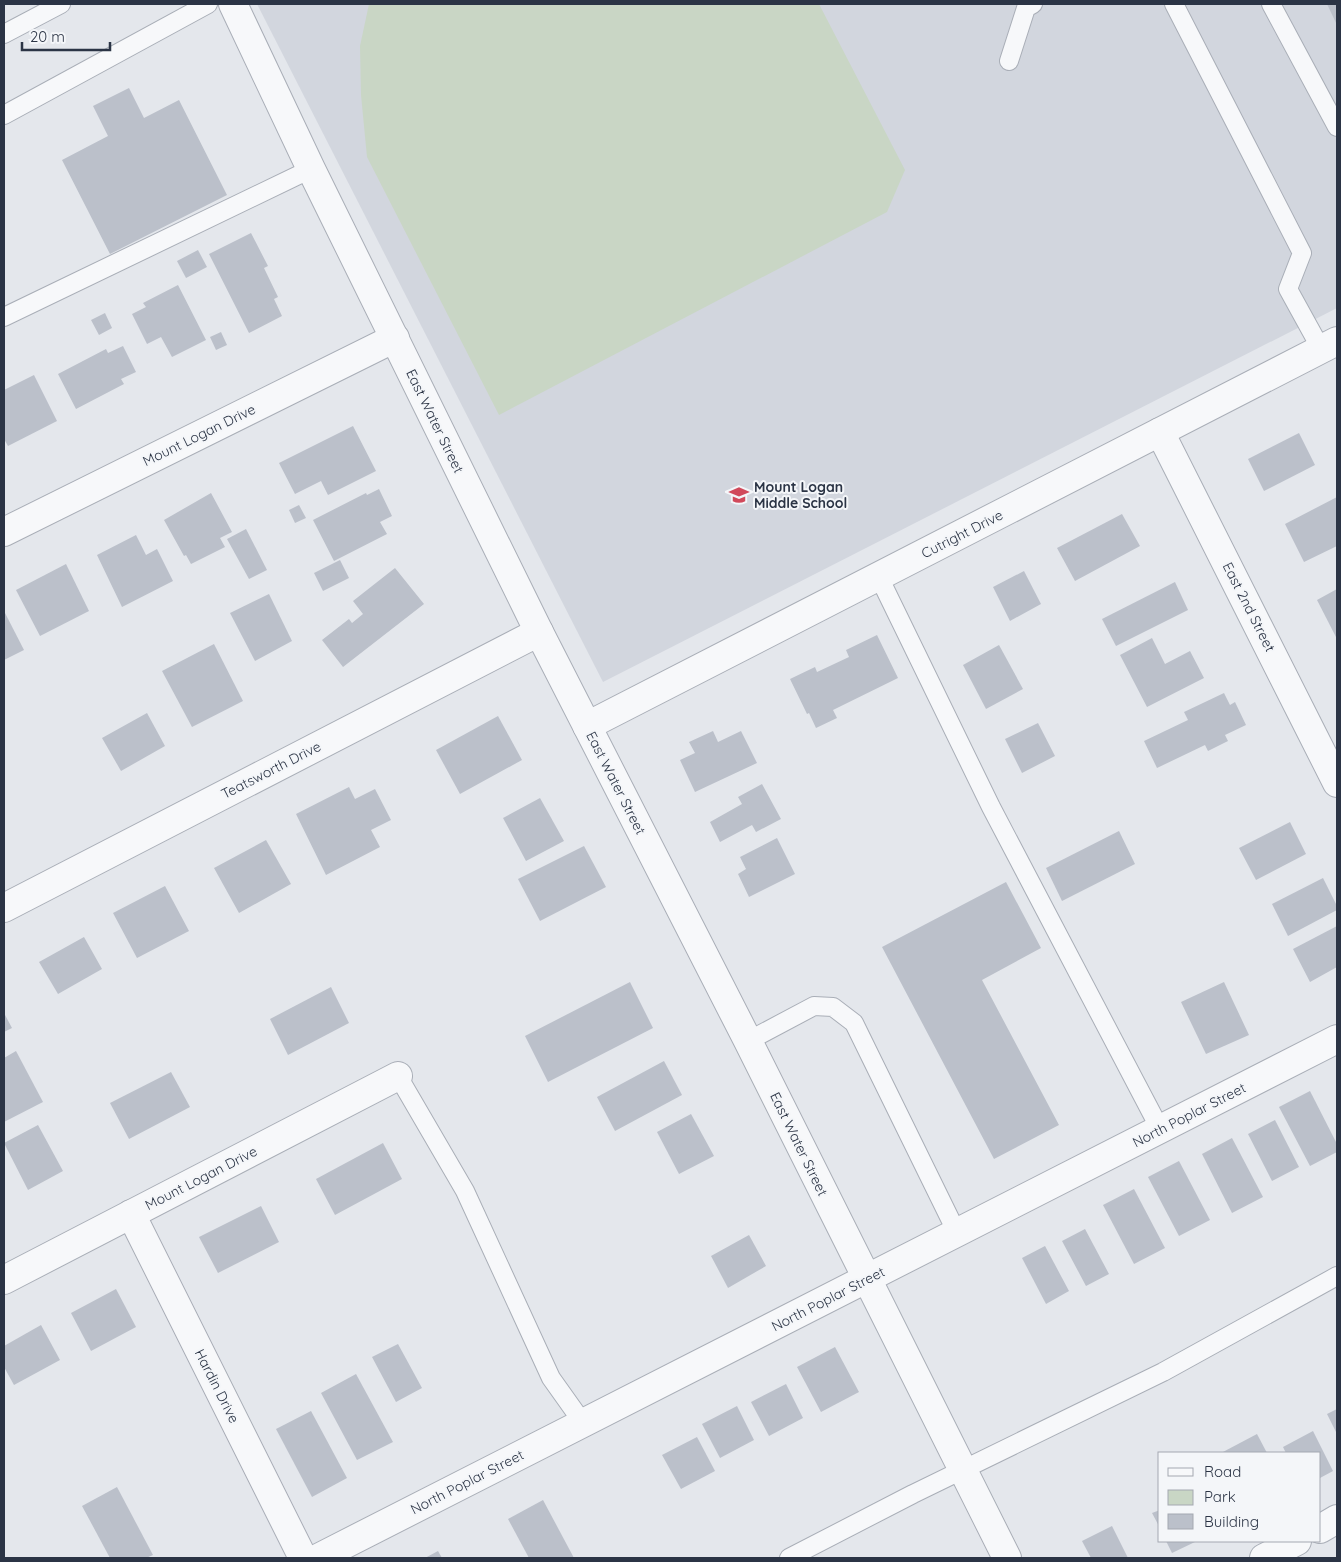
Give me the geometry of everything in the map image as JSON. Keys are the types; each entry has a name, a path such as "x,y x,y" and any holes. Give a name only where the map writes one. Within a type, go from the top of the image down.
{"street":[{"name":"East Water Street","path":"233,4 311,169 538,632 748,1041 1007,1558"},
{"name":"Mount Logan Drive","path":"4,532 395,338"},
{"name":"Cutright Drive","path":"586,726 1329,345"},
{"name":"East 2nd Street","path":"1160,432 1337,783"},
{"name":"Teatsworth Drive","path":"4,908 538,632"},
{"name":"North Poplar Street","path":"318,1558 1337,1039"},
{"name":"Mount Logan Drive","path":"4,1280 398,1076"},
{"name":"Hardin Drive","path":"131,1214 303,1558"},
{"path":"1321,1528 1337,1520"},
{"path":"1264,1558 1295,1542"}],"lane":[{"path":"4,34 60,4"},
{"path":"6,109 208,4"},
{"path":"1009,61 1026,8 1033,4"},
{"path":"1174,4 1302,253 1288,289 1329,345"},
{"path":"1271,4 1337,127"},
{"path":"4,317 311,169"},
{"path":"879,577 991,807 1160,1129"},
{"path":"748,1041 814,1006 833,1007 854,1023 957,1233"},
{"path":"398,1076 465,1191 551,1378 583,1423"},
{"path":"789,1558 913,1494 1163,1372 1337,1276"}],"shaded area":[{"name":"Mount Logan Middle School","path":"257,4 1337,4 1337,308 603,682"}],"green space":[{"path":"369,4 819,4 905,170 887,212 499,415 367,157 361,95 360,46"}],"building":[{"path":"1327,4 1337,4 1337,25"},
{"path":"129,88 144,118 179,100 227,195 110,254 62,160 108,136 93,106"},
{"path":"251,233 268,266 264,268 278,297 274,299 282,316 249,333 209,254"},
{"path":"198,250 207,267 186,278 177,261"},
{"path":"178,285 206,340 172,357 161,337 147,344 132,314 146,307 143,303"},
{"path":"105,313 112,328 99,335 91,320"},
{"path":"221,332 227,345 216,350 210,337"},
{"path":"123,346 136,372 121,379 124,384 76,409 58,374 106,349 108,353"},
{"path":"34,375 57,421 8,446 4,439 4,390"},
{"path":"353,426 376,471 328,495 321,481 295,494 279,463"},
{"path":"1299,433 1315,465 1264,491 1248,459"},
{"path":"379,489 392,516 380,522 387,534 334,561 313,520 366,493 367,495"},
{"path":"211,493 232,532 220,538 225,547 191,564 186,555 184,556 164,520"},
{"path":"1337,497 1337,546 1304,562 1285,524"},
{"path":"299,505 306,518 295,523 289,510"},
{"path":"1122,514 1140,546 1075,581 1057,548"},
{"path":"246,529 267,570 249,579 227,539"},
{"path":"136,535 146,555 157,549 173,581 122,607 97,555"},
{"path":"340,560 349,578 323,591 314,573"},
{"path":"66,564 89,611 40,636 16,590"},
{"path":"395,568 424,604 343,667 322,640 349,619 352,623 363,614 353,601"},
{"path":"1024,571 1041,604 1010,621 993,587"},
{"path":"1175,582 1188,610 1116,646 1102,619"},
{"path":"1337,589 1337,639 1317,600"},
{"path":"269,594 292,641 255,661 230,613"},
{"path":"4,611 24,650 4,660"},
{"path":"877,635 898,678 833,710 837,718 816,728 790,679 815,667 817,672 849,657 846,650"},
{"path":"1152,638 1165,664 1190,651 1204,678 1147,707 1120,655"},
{"path":"214,644 243,701 192,727 162,671"},
{"path":"999,645 1023,689 986,709 963,665"},
{"path":"1224,693 1230,705 1235,702 1246,725 1225,735 1228,741 1208,751 1205,745 1157,768 1144,741 1188,720 1184,712"},
{"path":"147,713 165,746 121,771 102,738"},
{"path":"498,716 522,760 460,794 436,750"},
{"path":"1038,723 1055,756 1022,773 1005,739"},
{"path":"713,731 718,742 741,731 757,763 695,792 680,760 695,753 689,742"},
{"path":"762,784 781,819 756,832 752,825 720,842 710,822 742,804 738,797"},
{"path":"349,787 355,799 375,789 391,820 371,830 380,847 326,875 296,814"},
{"path":"540,798 564,841 526,861 503,818"},
{"path":"1290,822 1306,854 1256,880 1239,848"},
{"path":"1119,831 1135,864 1062,901 1046,868"},
{"path":"777,838 795,874 749,897 738,874 746,869 740,857"},
{"path":"266,840 291,884 239,913 214,868"},
{"path":"584,846 606,887 540,921 518,879"},
{"path":"1323,878 1337,906 1337,910 1288,936 1272,904"},
{"path":"1006,882 1041,948 982,980 1059,1125 994,1159 882,947"},
{"path":"165,886 189,931 137,958 113,913"},
{"path":"1337,926 1337,967 1310,982 1293,949"},
{"path":"84,937 102,969 58,994 39,962"},
{"path":"630,982 653,1028 548,1082 525,1036"},
{"path":"1224,982 1249,1035 1206,1054 1181,1002"},
{"path":"331,987 349,1023 288,1055 270,1019"},
{"path":"4,1013 12,1028 4,1032"},
{"path":"16,1051 43,1102 4,1122 4,1058"},
{"path":"664,1061 682,1095 615,1131 597,1097"},
{"path":"171,1072 190,1107 129,1139 110,1103"},
{"path":"1310,1091 1337,1144 1337,1152 1310,1166 1279,1107"},
{"path":"691,1114 714,1156 679,1174 657,1132"},
{"path":"1275,1120 1299,1167 1272,1181 1248,1134"},
{"path":"38,1125 63,1171 28,1190 4,1143"},
{"path":"1232,1138 1263,1197 1232,1213 1202,1154"},
{"path":"383,1143 402,1179 335,1215 316,1179"},
{"path":"1179,1161 1210,1220 1179,1236 1148,1177"},
{"path":"1134,1189 1165,1248 1134,1264 1103,1205"},
{"path":"261,1206 279,1242 218,1273 199,1237"},
{"path":"1085,1229 1109,1274 1086,1286 1062,1241"},
{"path":"749,1235 766,1266 728,1288 711,1256"},
{"path":"1045,1246 1069,1291 1046,1304 1022,1258"},
{"path":"116,1289 136,1327 91,1351 71,1313"},
{"path":"41,1325 60,1360 14,1385 4,1367 4,1346"},
{"path":"398,1344 422,1388 396,1402 372,1357"},
{"path":"835,1347 859,1392 821,1412 797,1367"},
{"path":"356,1374 393,1442 357,1460 321,1393"},
{"path":"786,1384 803,1418 769,1436 751,1402"},
{"path":"737,1406 754,1440 720,1458 702,1424"},
{"path":"1337,1409 1337,1434 1327,1414"},
{"path":"311,1411 347,1478 312,1497 276,1429"},
{"path":"1313,1431 1333,1471 1321,1477 1321,1452 1286,1452 1283,1447"},
{"path":"1257,1434 1266,1452 1223,1452"},
{"path":"697,1437 715,1471 681,1489 662,1455"},
{"path":"117,1487 153,1555 146,1558 110,1558 82,1506"},
{"path":"543,1500 574,1558 529,1558 508,1519"},
{"path":"1158,1511 1158,1524 1152,1513"},
{"path":"1112,1526 1128,1558 1091,1558 1082,1541"},
{"path":"1166,1542 1195,1542 1172,1553"},
{"path":"438,1551 442,1558 425,1558"}],"place":[{"name":"Mount Logan Middle School","path":"739,495"}]}
